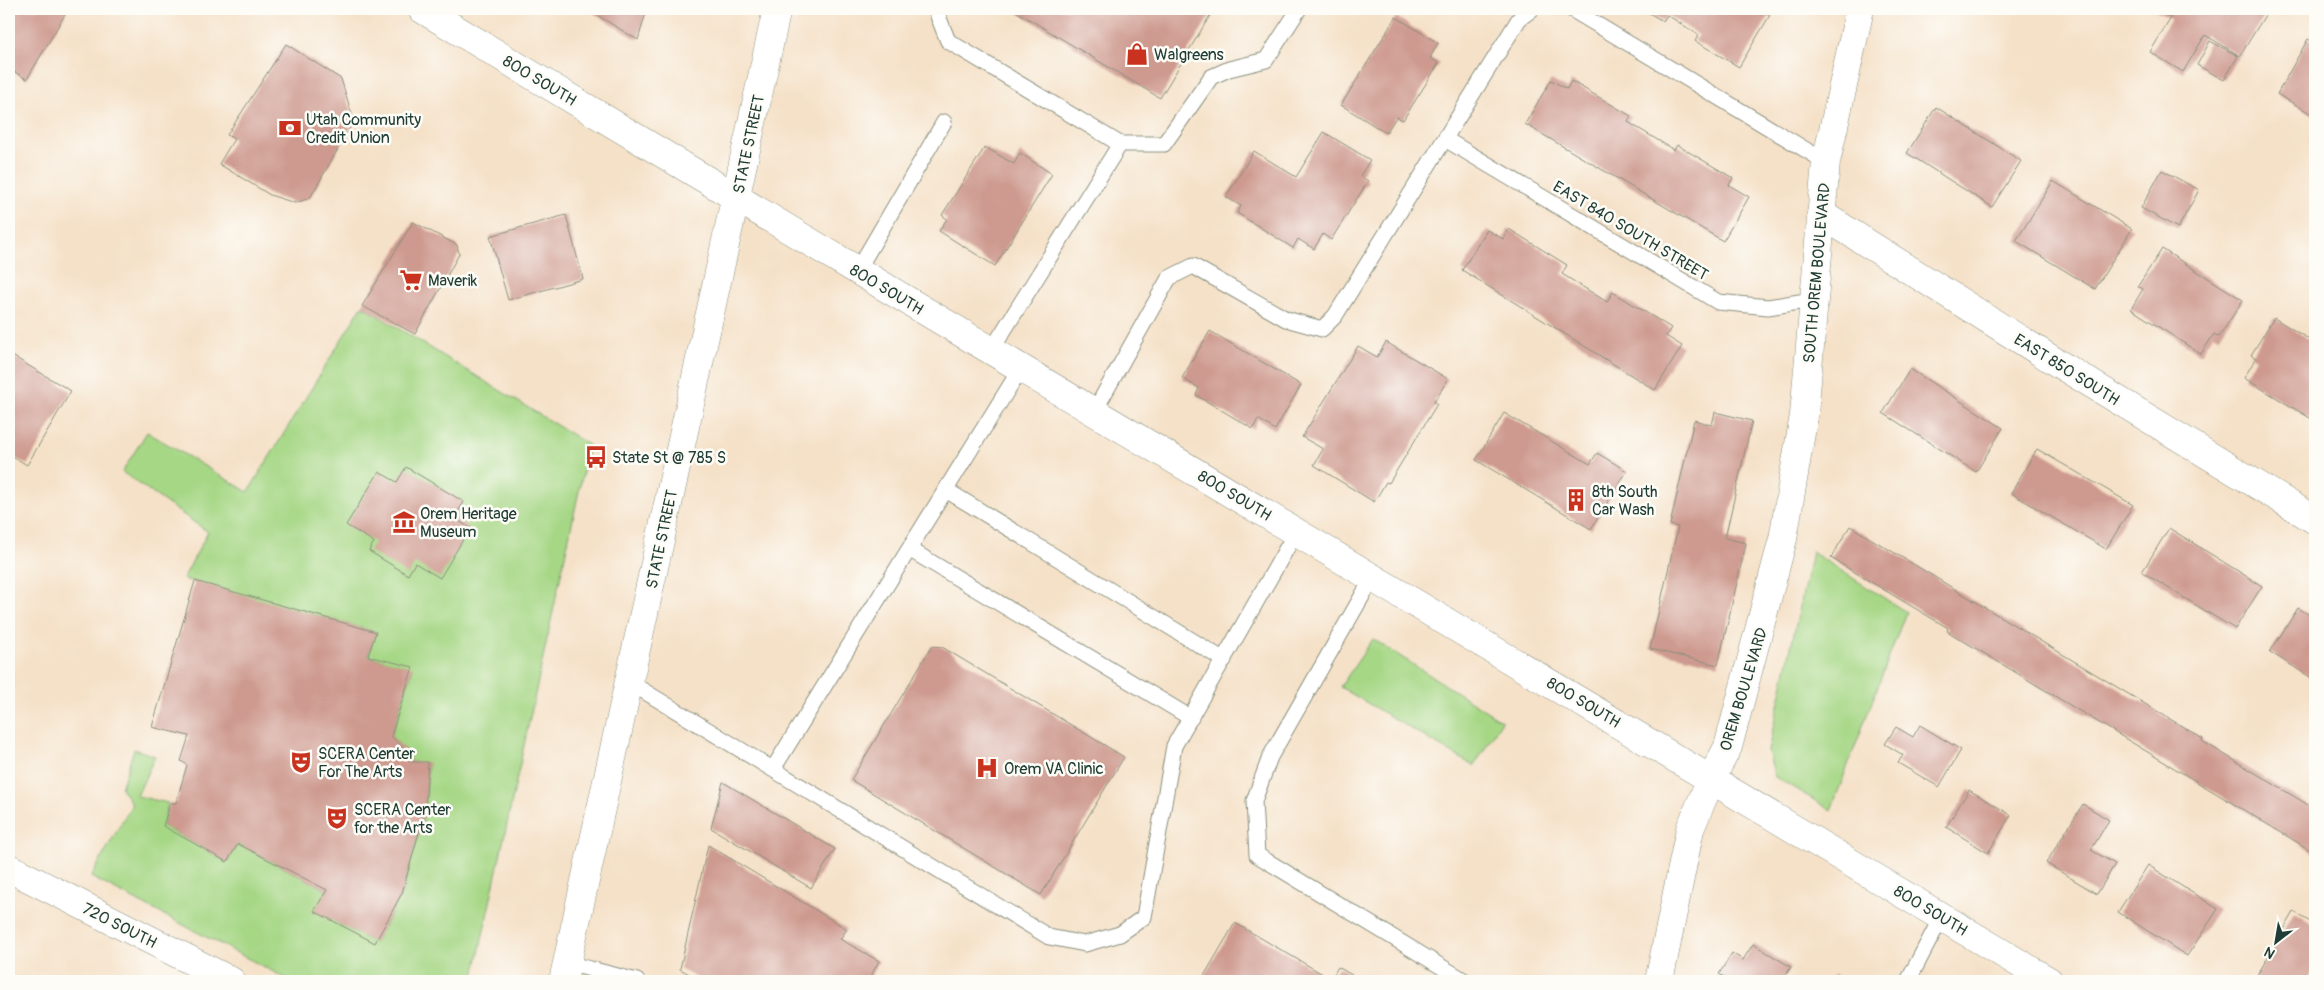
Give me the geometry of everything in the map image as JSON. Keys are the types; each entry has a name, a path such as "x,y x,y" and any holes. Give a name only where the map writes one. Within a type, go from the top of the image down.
{"main road":[{"name":"800 SOUTH","path":"422,9 736,200 1373,577 2049,981"},
{"name":"STATE STREET","path":"565,972 777,9"},
{"name":"SOUTH OREM BOULEVARD","path":"1783,539 1804,415 1812,300 1826,162 1860,9"},
{"name":"EAST 850 SOUTH","path":"1821,214 2059,364 2315,520"},
{"name":"OREM BOULEVARD","path":"1659,981 1690,829 1711,779 1728,747 1783,539"},
{"name":"720 SOUTH","path":"9,868 231,981"}],"lane":[{"path":"940,9 938,16 948,42 1120,144 1164,144 1211,76 1229,69 1266,60 1299,9"},
{"path":"1094,412 1169,278 1193,266 1286,319 1322,329 1335,316 1519,19 1532,9"},
{"path":"1571,9 1826,162"},
{"path":"857,271 944,122"},
{"name":"EAST 840 SOUTH STREET","path":"1445,139 1718,302 1768,307 1812,300"},
{"path":"991,351 1120,144"},
{"path":"773,770 1021,368"},
{"path":"946,490 1224,660"},
{"path":"629,682 1049,937 1085,944 1120,934 1144,917 1174,746 1296,532"},
{"path":"909,549 1191,718"},
{"path":"1373,577 1270,756 1254,801 1257,855 1465,981"},
{"path":"1908,981 1942,916"},
{"path":"565,972 637,981"}],"green space":[{"path":"362,306 589,445 473,981 291,981 91,877 132,804 121,788 134,749 155,756 137,796 168,803 163,826 227,862 238,844 327,890 315,911 375,943 402,893 425,811 428,763 410,762 407,752 391,736 413,668 368,656 376,632 183,579 208,532 122,472 147,432 248,492"},
{"path":"1812,552 1906,612 1831,810 1775,777 1768,751"},
{"path":"1373,639 1502,721 1474,766 1340,687"}],"building":[{"path":"9,9 64,9 67,11 27,79 9,69"},
{"path":"587,9 647,9 638,40"},
{"name":"Walgreens","path":"1012,9 1214,9 1160,98"},
{"path":"1642,9 1760,9 1770,15 1739,67 1695,41 1699,35 1667,15 1663,21"},
{"path":"2154,9 2261,9 2267,12 2240,56 2205,35 2183,72 2150,52 2171,18"},
{"path":"1396,17 1438,43 1430,58 1439,63 1403,120 1396,117 1386,133 1341,105"},
{"path":"2308,39 2315,43 2315,116 2277,94"},
{"path":"2210,41 2238,56 2224,80 2197,65"},
{"name":"Utah Community Credit Union","path":"286,44 341,79 354,121 310,198 295,203 270,195 219,164 234,139 227,135"},
{"path":"1551,80 1567,89 1571,81 1631,116 1628,122 1674,150 1677,145 1733,178 1729,185 1749,197 1723,241 1525,124"},
{"path":"1936,107 2021,161 1992,207 1907,153"},
{"path":"1324,132 1370,160 1360,176 1368,181 1331,240 1323,234 1314,249 1298,239 1293,248 1237,213 1241,206 1226,197 1254,151 1296,177"},
{"path":"985,147 1014,164 1020,153 1052,174 995,266 939,231 947,219 942,215"},
{"path":"2162,170 2199,190 2178,228 2141,208"},
{"path":"2053,181 2132,229 2095,289 2016,241"},
{"name":"Maverik","path":"566,215 583,279 508,300 490,236"},
{"name":"Maverik","path":"413,222 457,245 459,254 415,334 362,306"},
{"path":"1509,229 1567,265 1562,274 1607,302 1613,292 1671,328 1666,336 1682,346 1655,390 1462,270 1487,230 1503,239"},
{"path":"2162,249 2243,300 2219,337 2214,334 2201,354 2131,309 2143,289 2138,286"},
{"path":"2274,318 2315,343 2315,421 2244,378 2256,358 2251,355"},
{"path":"1210,331 1301,385 1275,430 1258,419 1253,429 1196,395 1199,388 1182,378"},
{"path":"1386,342 1448,379 1434,402 1437,404 1389,483 1386,482 1374,502 1314,465 1323,449 1302,437 1358,346 1377,357"},
{"path":"9,354 71,391 27,465 9,454"},
{"path":"1910,369 2003,428 1976,472 1883,413"},
{"path":"1715,412 1752,421 1725,538 1746,543 1718,665 1650,649 1678,527 1670,525 1694,420 1712,425"},
{"name":"8th South Car Wash","path":"1504,413 1590,464 1597,453 1627,471 1591,529 1476,460"},
{"path":"2037,449 2133,505 2106,549 2011,493"},
{"name":"Orem Heritage Museum","path":"406,467 464,502 454,518 470,528 440,578 415,563 408,575 369,551 374,542 346,525 379,472 397,482"},
{"path":"1850,526 2203,739 2202,741 2315,809 2315,853 1947,631 1948,628 1831,558"},
{"path":"2169,528 2262,586 2235,629 2142,572"},
{"name":"SCERA Center For The Arts","path":"195,581 376,632 368,656 413,667 391,736 407,752 410,762 428,762 425,811 402,893 375,943 314,911 327,890 238,844 227,862 163,826 170,803 176,803 187,765 181,761 189,736 152,727"},
{"path":"2298,608 2315,618 2315,680 2270,652"},
{"name":"Orem VA Clinic","path":"932,646 942,647 1124,757 1041,895 851,780"},
{"path":"1920,725 1961,750 1939,787 1898,763 1903,755 1885,744 1896,727 1913,737"},
{"path":"723,782 835,849 811,888 711,828"},
{"path":"1969,790 2011,815 1988,853 1946,827"},
{"path":"2083,804 2109,820 2091,850 2115,864 2097,894 2046,863"},
{"path":"708,845 847,929 840,939 879,961 868,981 702,981 680,969"},
{"path":"2148,865 2218,909 2187,956 2118,912"},
{"path":"2294,912 2315,925 2315,968 2308,981 2254,981"},
{"path":"1235,923 1331,979 1338,967 1362,981 1201,981"},
{"path":"1753,944 1791,967 1782,981 1731,981 1719,974 1732,953 1743,960"},
{"path":"1834,974 1847,981 1830,981"}],"place":[{"name":"Walgreens","path":"1137,54"},
{"name":"Utah Community Credit Union","path":"290,128"},
{"name":"Maverik","path":"411,280"},
{"name":"State St @ 785 S","path":"596,457"},
{"name":"8th South Car Wash","path":"1576,500"},
{"name":"Orem Heritage Museum","path":"404,522"},
{"name":"SCERA Center For The Arts","path":"301,762"},
{"name":"Orem VA Clinic","path":"987,768"},
{"name":"SCERA Center for the Arts","path":"337,818"}]}
